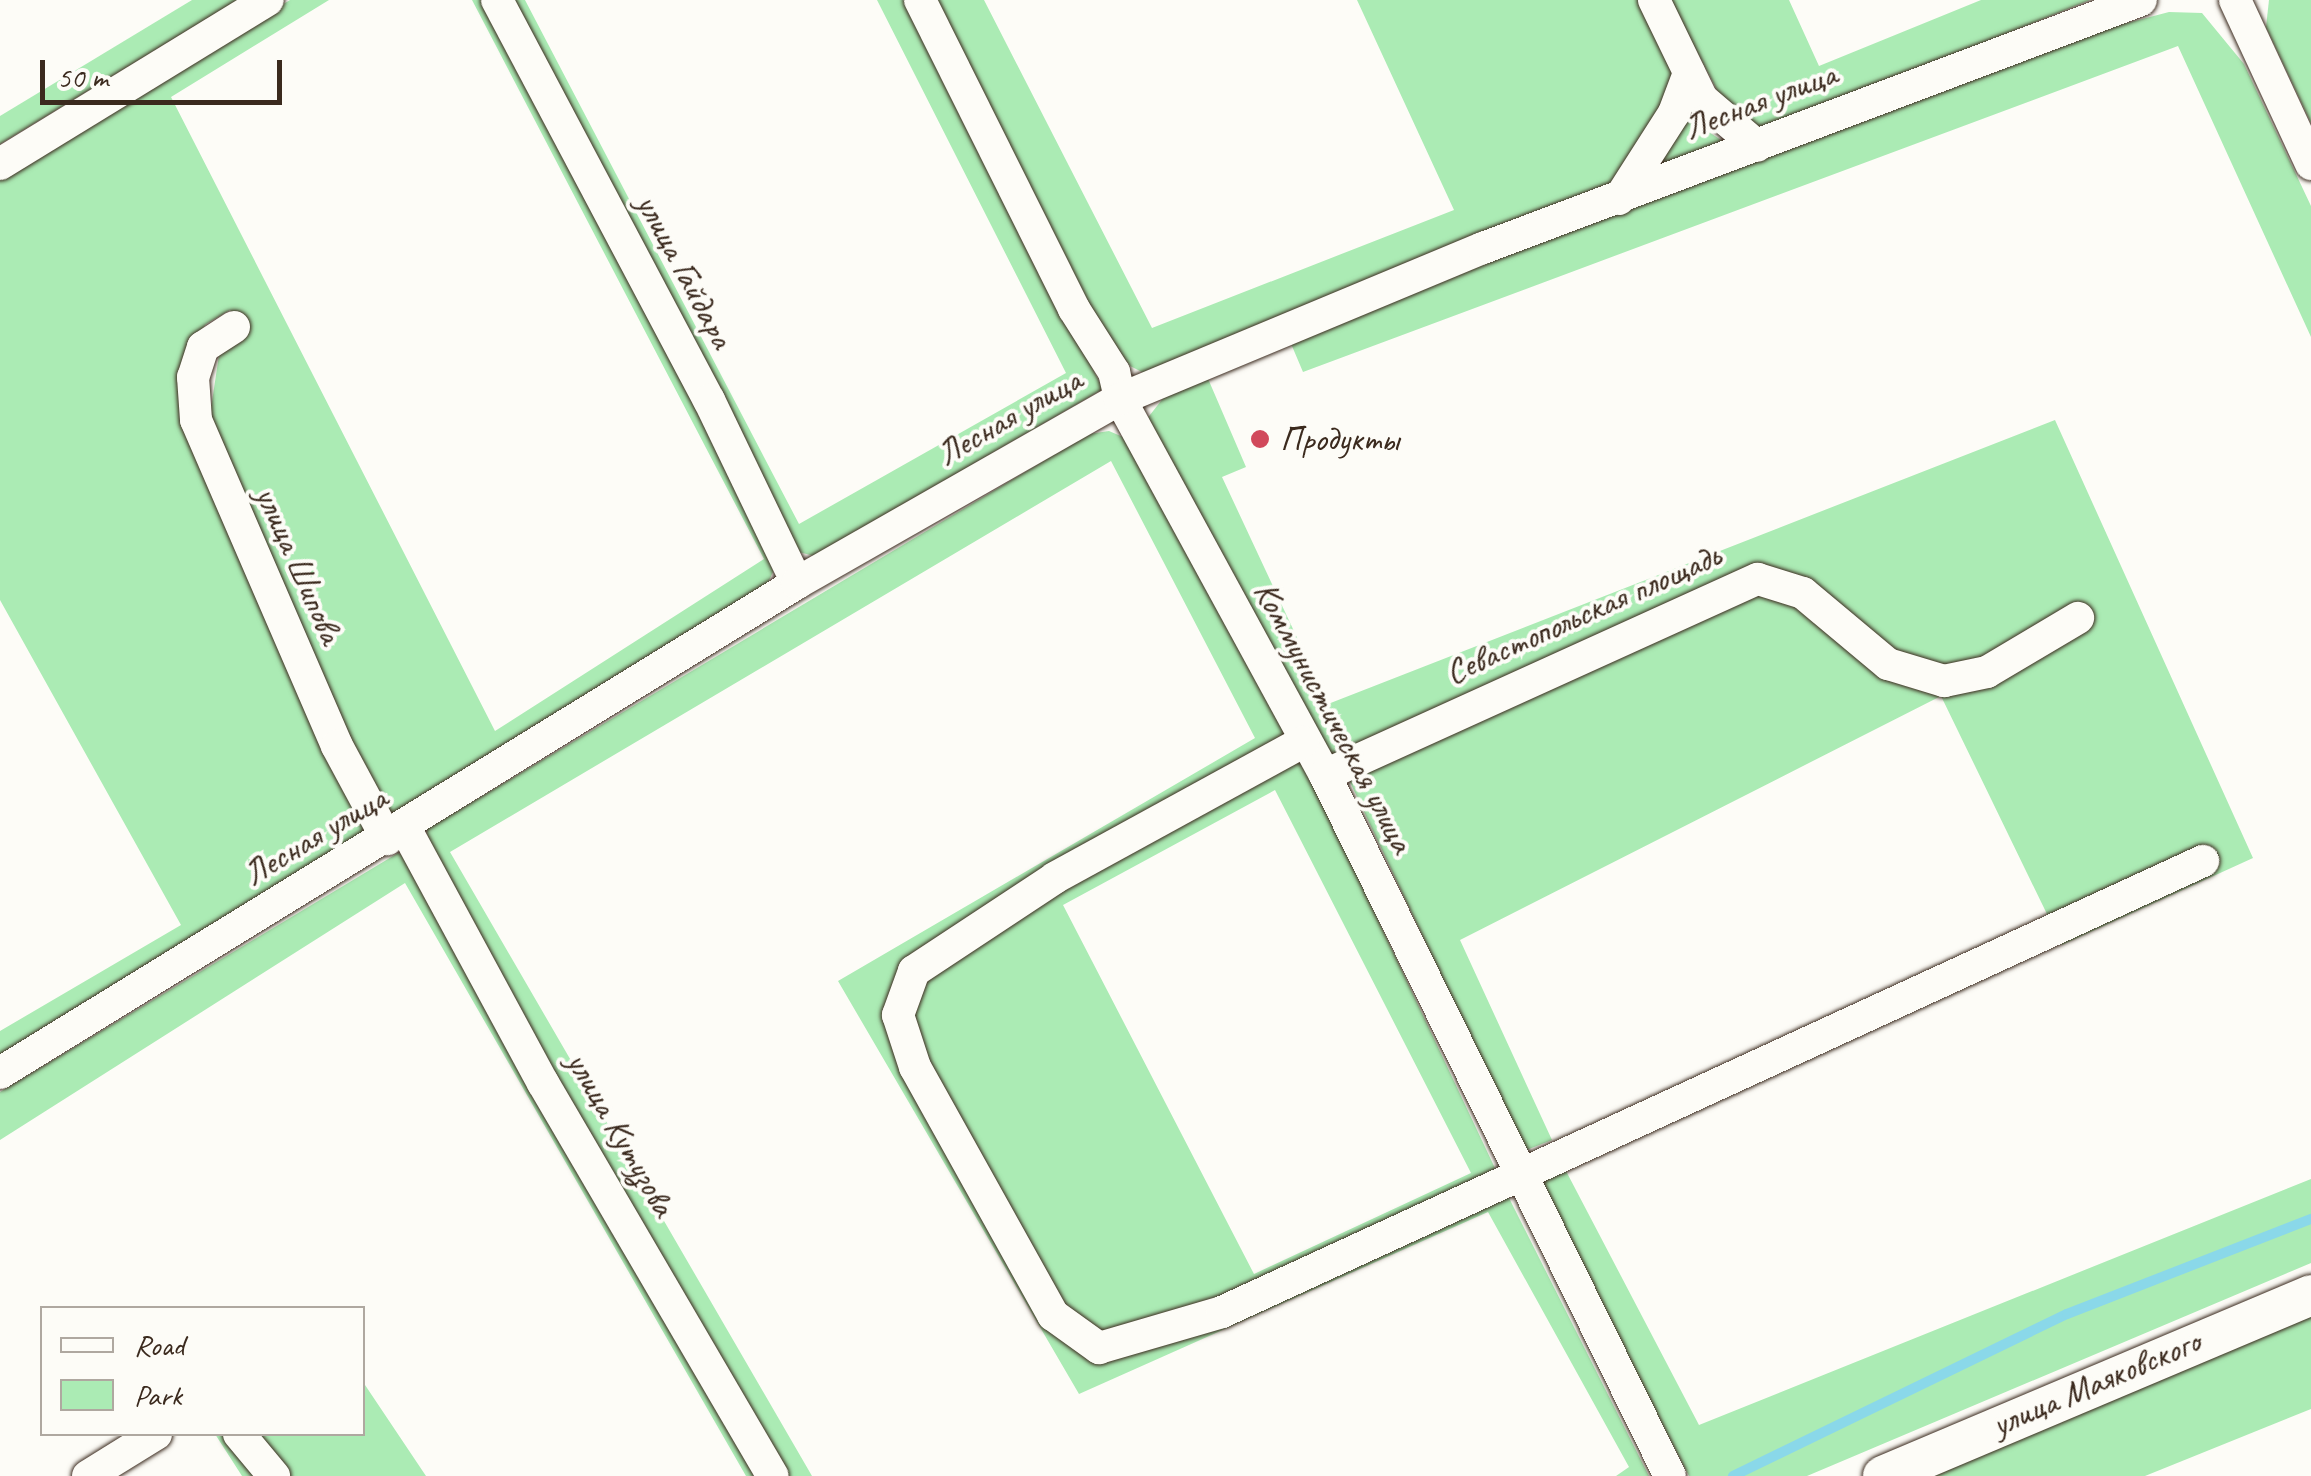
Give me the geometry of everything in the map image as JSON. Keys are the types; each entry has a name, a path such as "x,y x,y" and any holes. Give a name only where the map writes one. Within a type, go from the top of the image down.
{"main road":[{"name":"улица Маяковского","path":"1883,1476 2311,1294"}],"street":[{"path":"0,164 268,0"},
{"name":"улица Гайдара","path":"497,0 708,400 797,582"},
{"name":"Коммунистическая улица","path":"920,0 1074,309 1114,372 1120,400 1302,742 1325,775 1518,1175 1670,1476"},
{"path":"1654,0 1689,73 1722,122 1757,146"},
{"name":"Лесная улица","path":"0,1073 396,834 797,582 1120,400 1271,332 2140,0"},
{"path":"2235,0 2311,164"},
{"path":"1619,198 1674,113 1689,73"},
{"name":"улица Шипова","path":"234,327 204,347 193,376 196,420 337,746 396,834"},
{"name":"Севастопольская площадь","path":"1325,775 1758,579 1803,593 1888,664 1944,682 1987,672 2078,618"},
{"path":"1302,742 1054,878 914,971 898,1015 915,1067 1054,1315 1099,1348 1222,1312 2203,861"},
{"name":"улица Кутузова","path":"396,834 773,1476"},
{"path":"88,1476 153,1436"},
{"path":"241,1436 274,1476"}],"green space":[{"path":"192,0 238,0 0,144 0,116"},
{"path":"290,0 329,0 171,97 495,731 764,559 472,0 488,0 775,559 773,572 764,591 393,816 354,746 210,415 219,355 244,340 242,324 230,310 206,324 193,340 180,421 330,764 366,831 0,1059 0,1031 181,925 0,600 0,178"},
{"path":"508,0 525,0 799,524 1066,373 877,0 905,0 1103,389 814,556 795,551"},
{"path":"932,0 984,0 1152,328 1454,210 1357,0 1642,0 1674,78 1674,96 1613,185 1144,373 1130,366 1087,307"},
{"path":"1670,0 1789,0 1819,66 1981,0 2090,0 1765,130 1727,109"},
{"path":"2269,0 2311,0 2311,123 2266,27"},
{"path":"2169,12 2202,13 2244,64 2311,206 2311,337 2178,46 1303,372 1289,339 2089,33"},
{"path":"1687,100 1709,132 1730,146 1640,179"},
{"path":"1206,374 1246,467 1222,477 1328,704 2055,420 2253,858 2062,945 1941,696 1460,940 1552,1140 1524,1151 1350,782 1315,734 1146,420 1168,392"},
{"path":"1109,431 1123,437 1315,786 1510,1200 1649,1476 1616,1476 1629,1467 1488,1212 1079,1394 838,981 1255,738 1111,461 450,852 812,1476 789,1476 560,1091 428,850 427,829 1089,434","holes":["1275,790 1471,1173 1254,1274 1063,905"]},
{"path":"398,853 411,860 760,1476 746,1476 405,883 0,1140 0,1092"},
{"path":"1566,1171 1699,1425 2311,1179 2311,1263 1807,1476 1689,1476 1537,1181"},
{"path":"2311,1307 2311,1409 2145,1476 1917,1476"},
{"path":"365,1385 426,1476 242,1476 216,1436 365,1436"}],"waterway":[{"path":"1733,1476 2067,1314 2311,1219"}],"place":[{"name":"Продукты","path":"1260,439"}]}
